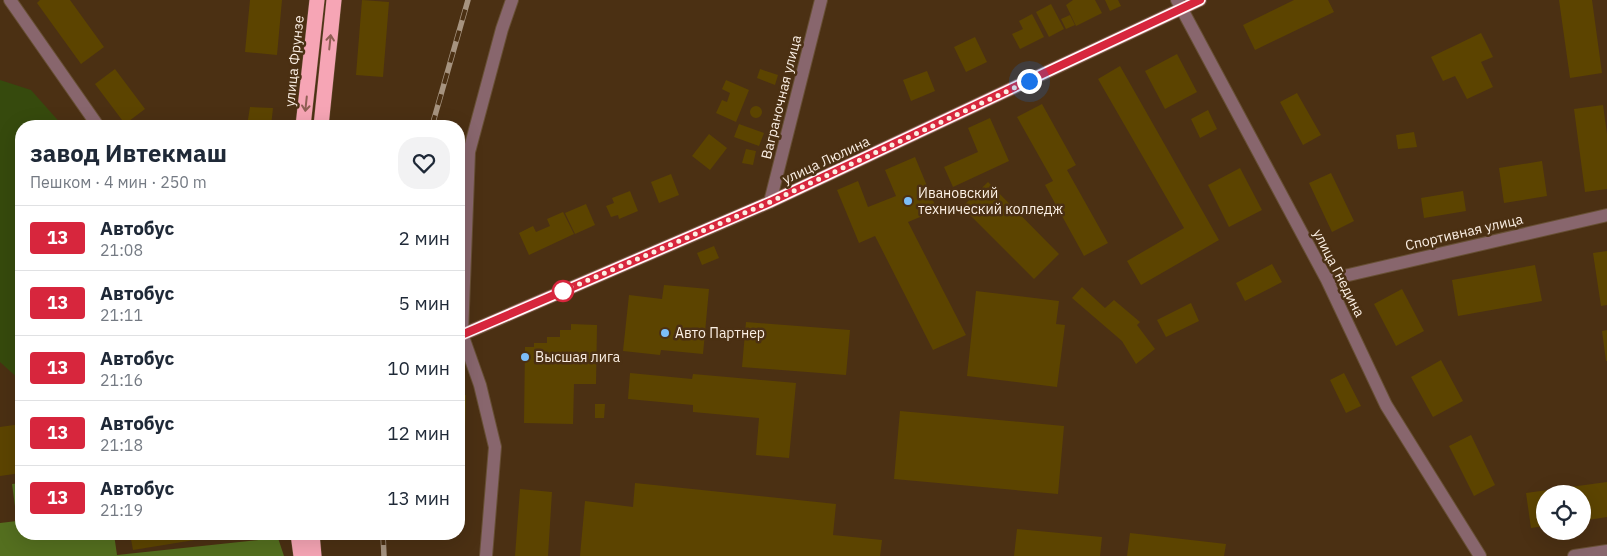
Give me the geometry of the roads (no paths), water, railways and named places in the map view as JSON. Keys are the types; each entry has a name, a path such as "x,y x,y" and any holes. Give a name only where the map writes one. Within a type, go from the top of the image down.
{"highway":[{"name":"улица Фрунзе","path":"304,120 317,0"},
{"path":"322,120 334,0"},
{"path":"299,540 301,556"},
{"path":"313,540 314,556"}],"main road":[{"name":"улица Люлина","path":"465,333 770,202 1180,5 1200,0"}],"street":[{"path":"10,0 94,120"},
{"path":"465,244 470,152 502,29 512,0"},
{"name":"Ваграночная улица","path":"770,202 821,0"},
{"name":"улица Гнедина","path":"1180,5 1327,280 1386,405 1480,556"},
{"name":"Спортивная улица","path":"1327,280 1607,215"},
{"path":"465,348 480,385 494,446 486,556"},
{"path":"1574,556 1607,551"}],"railway":[{"path":"434,120 468,0"},
{"path":"383,540 384,556"}],"place":[{"name":"Ивановский технический колледж","path":"908,201"},
{"name":"Авто Партнер","path":"665,333"},
{"name":"Высшая лига","path":"525,357"}]}
